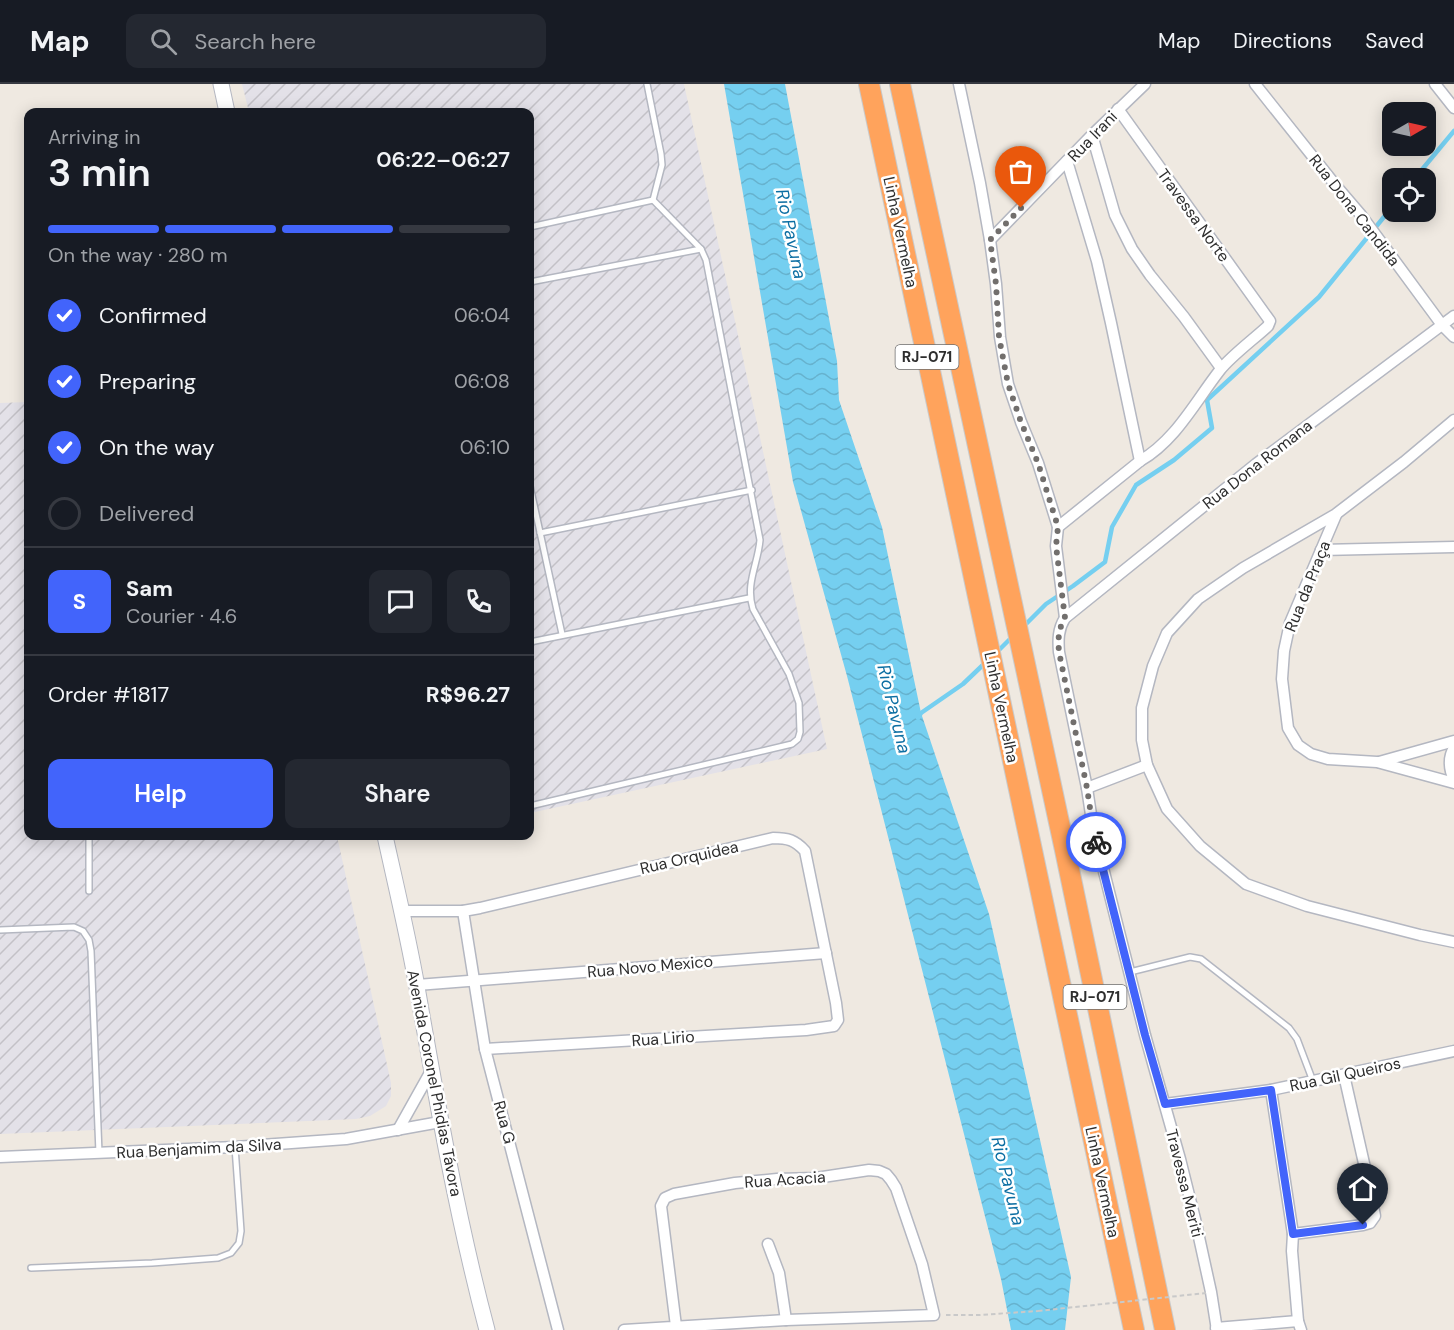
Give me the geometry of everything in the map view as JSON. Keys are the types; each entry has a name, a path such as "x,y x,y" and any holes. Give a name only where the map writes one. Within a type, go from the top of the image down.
{"highway":[{"name":"Linha Vermelha","path":"869,84 1134,1330"},
{"name":"Linha Vermelha","path":"900,84 1165,1330"}],"street":[{"path":"221,84 226,108"},
{"path":"959,84 990,240 996,284 999,337 1008,384 1038,463 1058,527 1056,546 1065,618"},
{"name":"Rua Irani","path":"990,240 1144,84"},
{"name":"Rua Dona Candida","path":"1255,84 1361,215 1442,325 1454,337"},
{"path":"1435,84 1454,108"},
{"name":"Travessa Norte","path":"1118,109 1270,321 1268,326 1221,368"},
{"path":"1058,527 1171,437 1221,368 1132,249 1115,215 1092,135"},
{"path":"1067,161 1097,261 1140,462"},
{"name":"Rua Dona Romana","path":"1065,618 1256,464 1454,316"},
{"path":"1454,420 1336,514 1243,568 1198,599 1167,633 1153,666 1142,708 1142,740 1147,765 1167,809 1200,846 1246,884 1307,906 1454,942"},
{"name":"Rua da Praça","path":"1336,514 1290,623 1284,651 1282,679 1288,728 1298,745 1311,754 1328,759 1377,762 1454,781"},
{"path":"1321,550 1454,547"},
{"name":"Travessa Meriti","path":"1065,618 1059,632 1059,652 1093,828 1145,1035 1195,1218 1217,1329"},
{"path":"1377,762 1454,741"},
{"path":"1454,748 1450,758 1454,781"},
{"path":"1087,788 1147,765"},
{"name":"Rua Orquidea","path":"401,911 462,911 763,840 786,838 798,844 804,851 838,1020"},
{"name":"Avenida Coronel Phidias Távora","path":"386,840 417,985 440,1122 472,1273 487,1330"},
{"name":"Rua G","path":"462,911 485,1049 558,1330"},
{"name":"Rua Novo Mexico","path":"473,981 826,953"},
{"path":"417,985 473,981"},
{"name":"Rua Lirio","path":"485,1049 806,1030 834,1026 838,1020"},
{"name":"Rua Gil Queiros","path":"1165,1104 1271,1090 1454,1051"},
{"path":"398,1130 431,1071"},
{"path":"1293,1234 1363,1225 1370,1223 1375,1216 1344,1075"},
{"path":"1217,1329 1299,1326 1292,1251 1293,1234 1271,1090"},
{"name":"Rua Benjamim da Silva","path":"0,1157 235,1147 346,1139 440,1122"},
{"name":"Rua Acacia","path":"676,1326 661,1206 665,1198 674,1194 735,1183 816,1178 869,1170 886,1174 896,1188 922,1264 934,1315"},
{"path":"768,1244 778,1273 786,1320"},
{"path":"624,1330 786,1320 934,1315"}],"lane":[{"path":"647,84 662,165 654,200"},
{"path":"534,226 654,200"},
{"path":"534,805 792,744 798,739 800,732 799,703 793,684 749,598 749,588 760,540 706,260 701,249 654,200"},
{"path":"534,281 701,249"},
{"path":"540,533 752,490"},
{"path":"534,505 562,634"},
{"path":"534,641 749,598"},
{"path":"89,840 89,891"},
{"path":"0,930 74,927 83,931 89,940 93,984 99,1153"},
{"path":"1130,972 1190,957 1201,959 1288,1028 1297,1039 1311,1076"},
{"path":"31,1268 152,1263 218,1258 231,1253 239,1243 241,1231 235,1147"}],"path":[{"path":"934,1315 1038,1311 1206,1293"}],"shaded area":[{"path":"242,84 684,84 827,749 534,812 534,108 248,108"},
{"path":"24,402 24,840 338,840 391,1083 391,1096 386,1106 370,1116 356,1119 0,1134 0,403"}],"water":[{"name":"Rio Pavuna","path":"724,84 785,84 837,361 839,400 882,527 921,713 989,914 1071,1277 1065,1330 1011,1330 1001,1279 847,676 793,482"}],"waterway":[{"path":"1423,168 1454,131"},
{"path":"1024,626 1046,604 1105,562 1112,527 1136,485 1174,460 1212,428 1207,400 1319,297 1382,219"},
{"path":"996,653 1013,636"},
{"path":"918,718 921,713 963,684 985,663"}],"way so far":[{"path":"1021,208 990,240 996,284 999,337 1008,384 1038,463 1058,527 1056,546 1065,618 1061,624 1058,639 1059,652 1096,842"}],"route":[{"path":"1096,842 1165,1104 1271,1090 1293,1234 1363,1225"}]}
